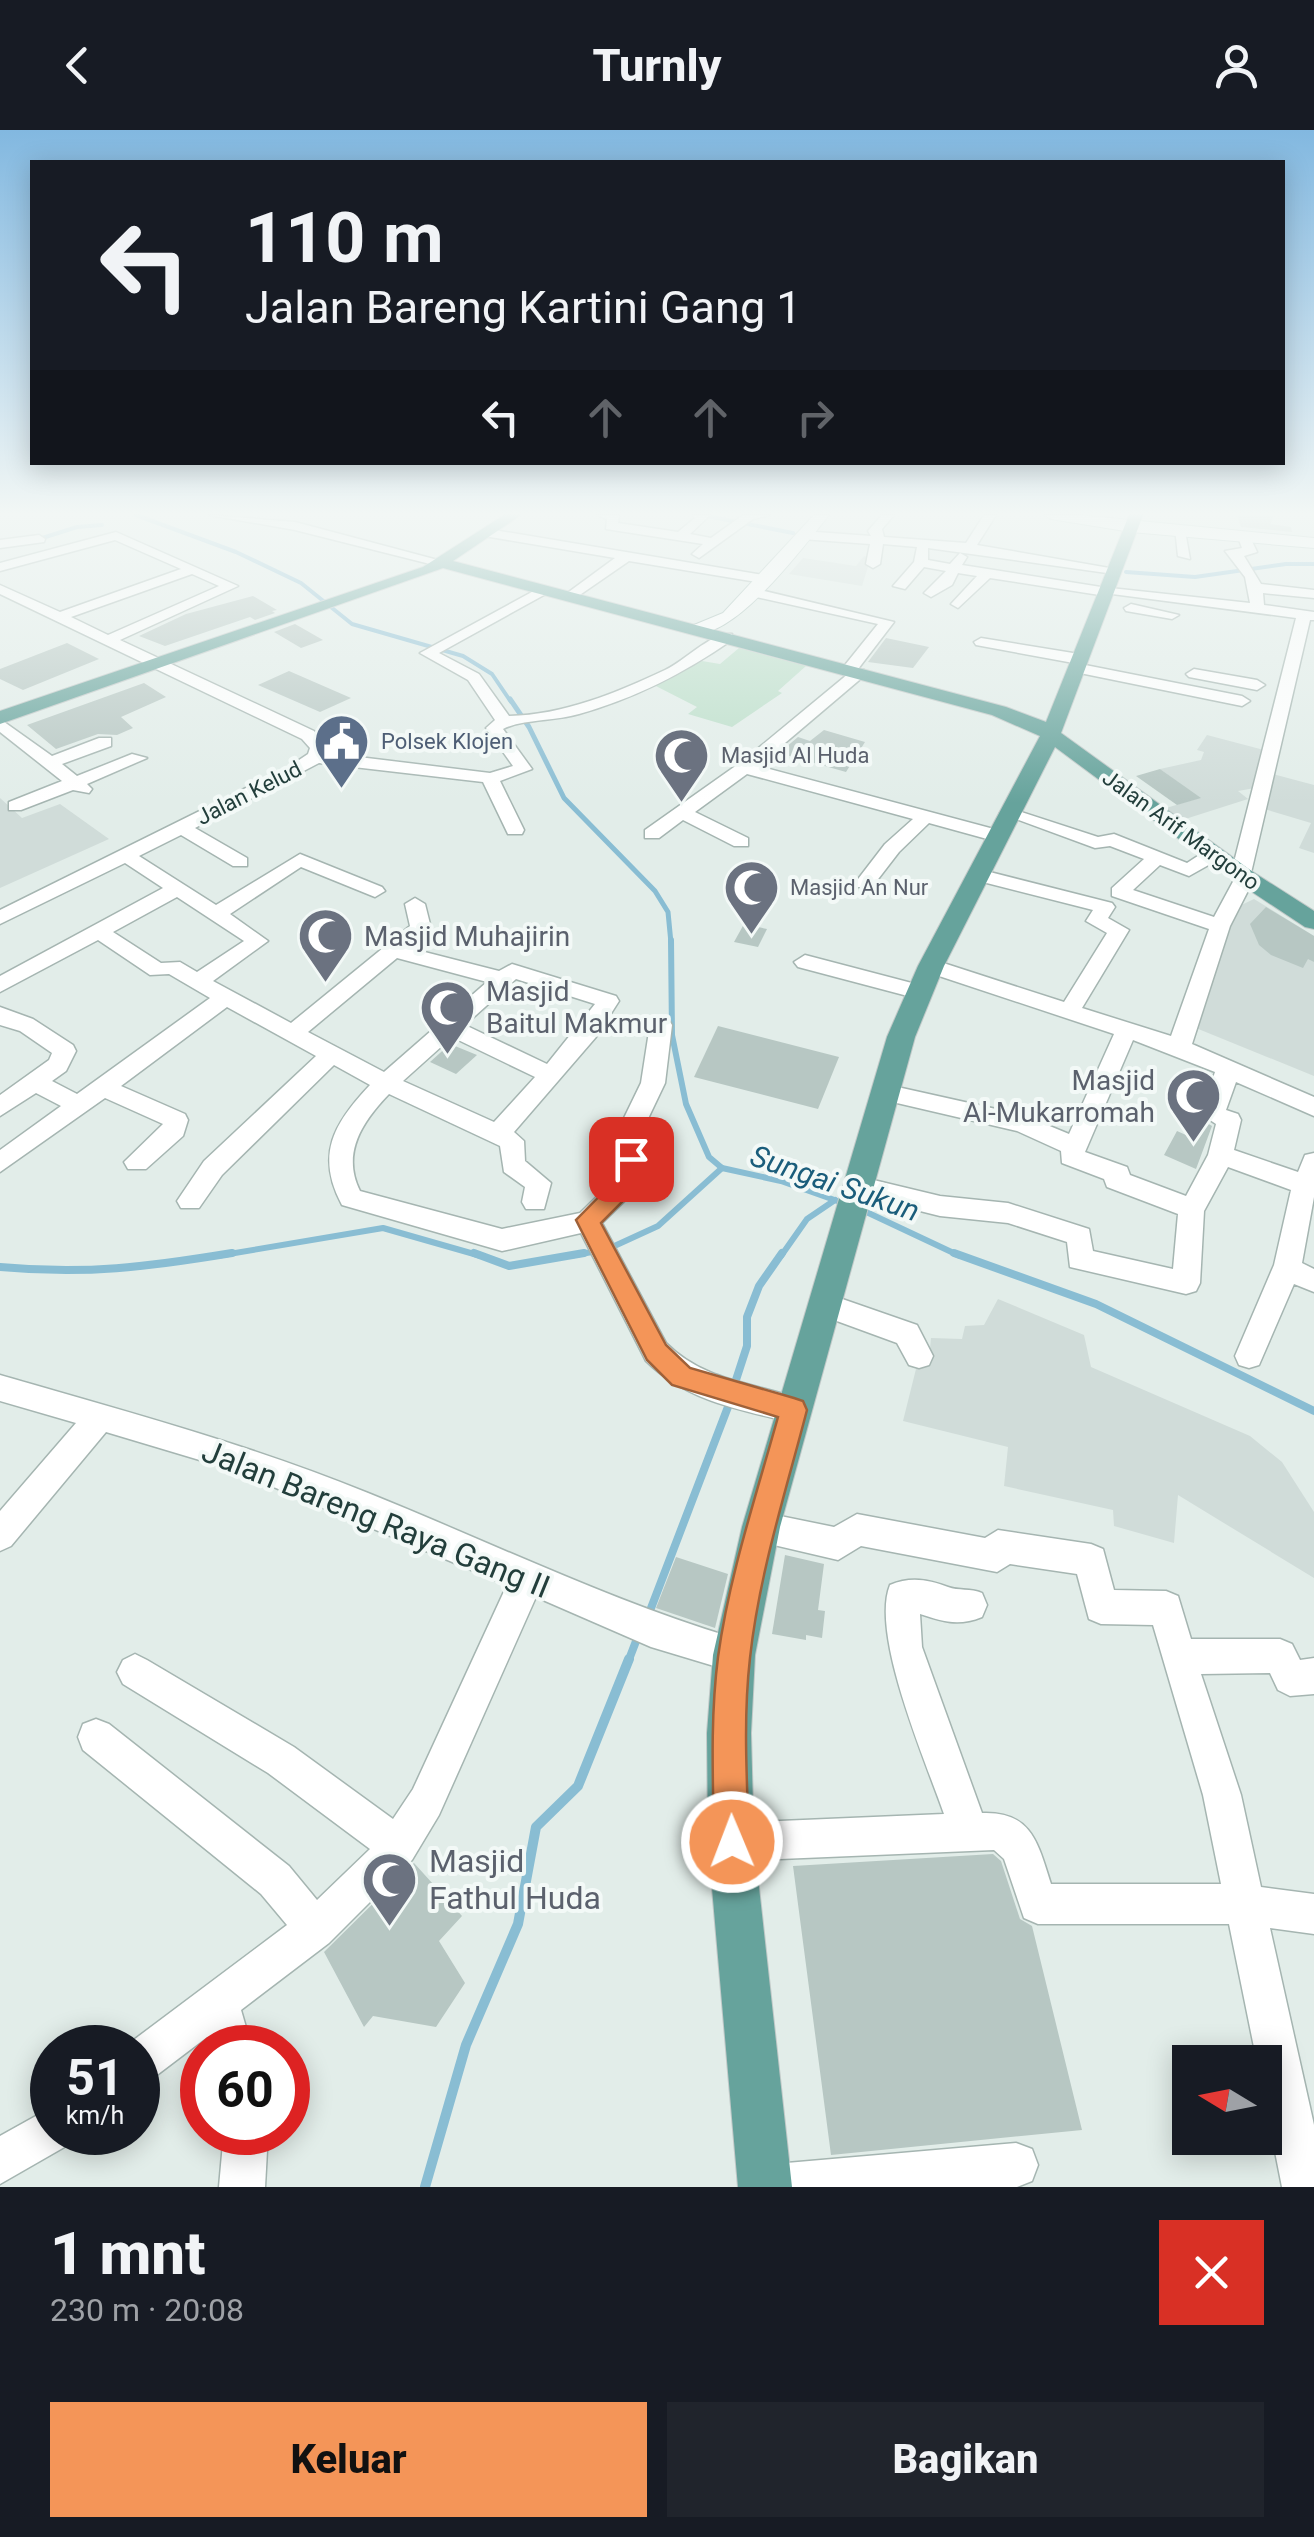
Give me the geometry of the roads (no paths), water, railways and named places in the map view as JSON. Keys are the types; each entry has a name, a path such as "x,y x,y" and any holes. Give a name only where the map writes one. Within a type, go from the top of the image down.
{"main road":[{"path":"0,721 318,611"},
{"path":"627,611 700,629 728,627 854,672 1055,723"},
{"path":"728,627 740,611"},
{"path":"764,2187 732,1842 729,1733 734,1656 762,1526 860,1189 884,1092 919,992 1055,723 1098,611"},
{"name":"Jalan Arif Margono","path":"1055,723 1214,854 1314,922"}],"street":[{"name":"Jalan Kelud","path":"0,918 316,757 318,744 308,735 45,611"},
{"path":"59,618 78,611"},
{"path":"108,640 176,611"},
{"path":"505,611 432,649 474,677 517,721"},
{"path":"652,834 748,766 854,672 887,622 848,611"},
{"path":"1159,611 1172,615"},
{"path":"1179,1047 1220,926 1243,876 1297,671 1309,616 1276,611"},
{"path":"316,757 490,778 522,769 494,728 672,672 728,627"},
{"path":"981,642 1192,682 1257,685"},
{"path":"1192,682 1242,702"},
{"path":"0,721 68,778"},
{"path":"68,778 112,746"},
{"path":"9,800 138,758"},
{"path":"748,766 924,816 1004,825 1102,844 1107,838 1189,870 1214,854"},
{"path":"490,778 515,830"},
{"path":"683,813 741,842"},
{"path":"865,884 892,848 909,836 924,816"},
{"path":"182,828 240,862"},
{"path":"127,856 258,940 197,982"},
{"path":"1157,857 1119,892 1220,926"},
{"path":"216,914 300,860 375,891"},
{"path":"978,874 1105,907 1096,921 1119,930 1070,1010"},
{"path":"0,986 177,889"},
{"path":"294,1032 421,928 415,904"},
{"path":"99,932 158,970 172,968 386,1083 512,1141 513,1165 538,1183 535,1202"},
{"path":"395,951 502,979"},
{"path":"806,962 919,992"},
{"path":"931,966 1179,1047 1314,1107"},
{"path":"498,1134 588,1032 608,1001 512,970 386,1083 350,1121 345,1132 343,1181 351,1198 507,1241 599,1240"},
{"path":"0,1163 226,997"},
{"path":"0,1107 58,1065 64,1051 26,1024 4,1022"},
{"path":"599,1240 632,1178 634,1163 620,1152 653,1082 661,1025"},
{"path":"450,1028 504,1050 550,1075"},
{"path":"1127,1030 1071,1156 1118,1174 1116,1180 1191,1209"},
{"path":"190,1201 212,1168 332,1054"},
{"path":"860,1189 940,1206 1008,1213 1080,1236 1080,1259 1186,1283 1191,1209 1206,1189 1220,1155 1228,1120 1213,1114 1228,1069"},
{"path":"34,1082 80,1106"},
{"path":"103,1088 176,1120 174,1130 137,1162"},
{"path":"884,1092 1022,1124 1075,1147"},
{"path":"1220,1155 1310,1174 1287,1268 1249,1356"},
{"path":"599,1240 656,1352 669,1368 682,1377 731,1394 794,1410"},
{"path":"1287,1268 1314,1281"},
{"path":"827,1301 907,1334 920,1356"},
{"name":"Jalan Bareng Raya Gang II","path":"0,1388 234,1456 643,1627 734,1656"},
{"path":"0,1534 99,1419"},
{"path":"762,1526 838,1544 857,1530 997,1556 998,1546 1091,1560 1101,1607 1166,1608 1222,1795 1305,2187"},
{"path":"160,2047 315,1929 398,1846 426,1802 527,1578"},
{"path":"970,1605 942,1606 934,1597 902,1597 905,1647 980,1831"},
{"path":"1178,1657 1280,1656 1290,1678 1314,1676"},
{"path":"135,1672 281,1760 398,1846"},
{"path":"96,1737 275,1880 315,1929"},
{"path":"732,1842 980,1831 1010,1837 1020,1847 1038,1904 1243,1904 1314,1914"},
{"path":"219,2005 225,2025"},
{"path":"0,2162 30,2143"},
{"path":"242,2187 244,2155"},
{"path":"775,2187 1016,2165"}],"waterway":[{"name":"Sungai Sukun","path":"336,611 352,624 463,656 492,674 511,702"},
{"name":"Sungai Sukun","path":"510,699 529,727 564,798 655,891 668,912 671,943"},
{"name":"Sungai Sukun","path":"671,940 672,1035 686,1104 709,1157 722,1168"},
{"path":"610,1248 658,1226 722,1168"},
{"name":"Sungai Sukun","path":"722,1168 781,1181 835,1200"},
{"path":"781,1256 807,1219 835,1200"},
{"name":"Sungai Sukun","path":"835,1200 843,1203"},
{"name":"Sungai Sukun","path":"860,1209 960,1256"},
{"path":"217,1256 383,1228 481,1256"},
{"path":"569,1256 598,1251"},
{"path":"0,1267 116,1268 232,1253"},
{"path":"474,1253 509,1266 584,1253"},
{"path":"734,1386 747,1346 747,1317 759,1286 782,1253"},
{"name":"Sungai Sukun","path":"954,1253 1096,1304 1314,1411"},
{"path":"648,1616 731,1399"},
{"path":"628,1662 638,1636"},
{"path":"425,2187 466,2045 518,1924 536,1827 578,1786 629,1659"}],"place":[{"name":"Polsek Klojen","path":"342,790"},
{"name":"Masjid Al Huda","path":"682,804"},
{"name":"Masjid An Nur","path":"751,936"},
{"name":"Masjid Muhajirin","path":"325,985"},
{"name":"Masjid Baitul Makmur","path":"447,1056"},
{"name":"Masjid Al-Mukarromah","path":"1194,1145"},
{"name":"Masjid Fathul Huda","path":"390,1928"}]}
